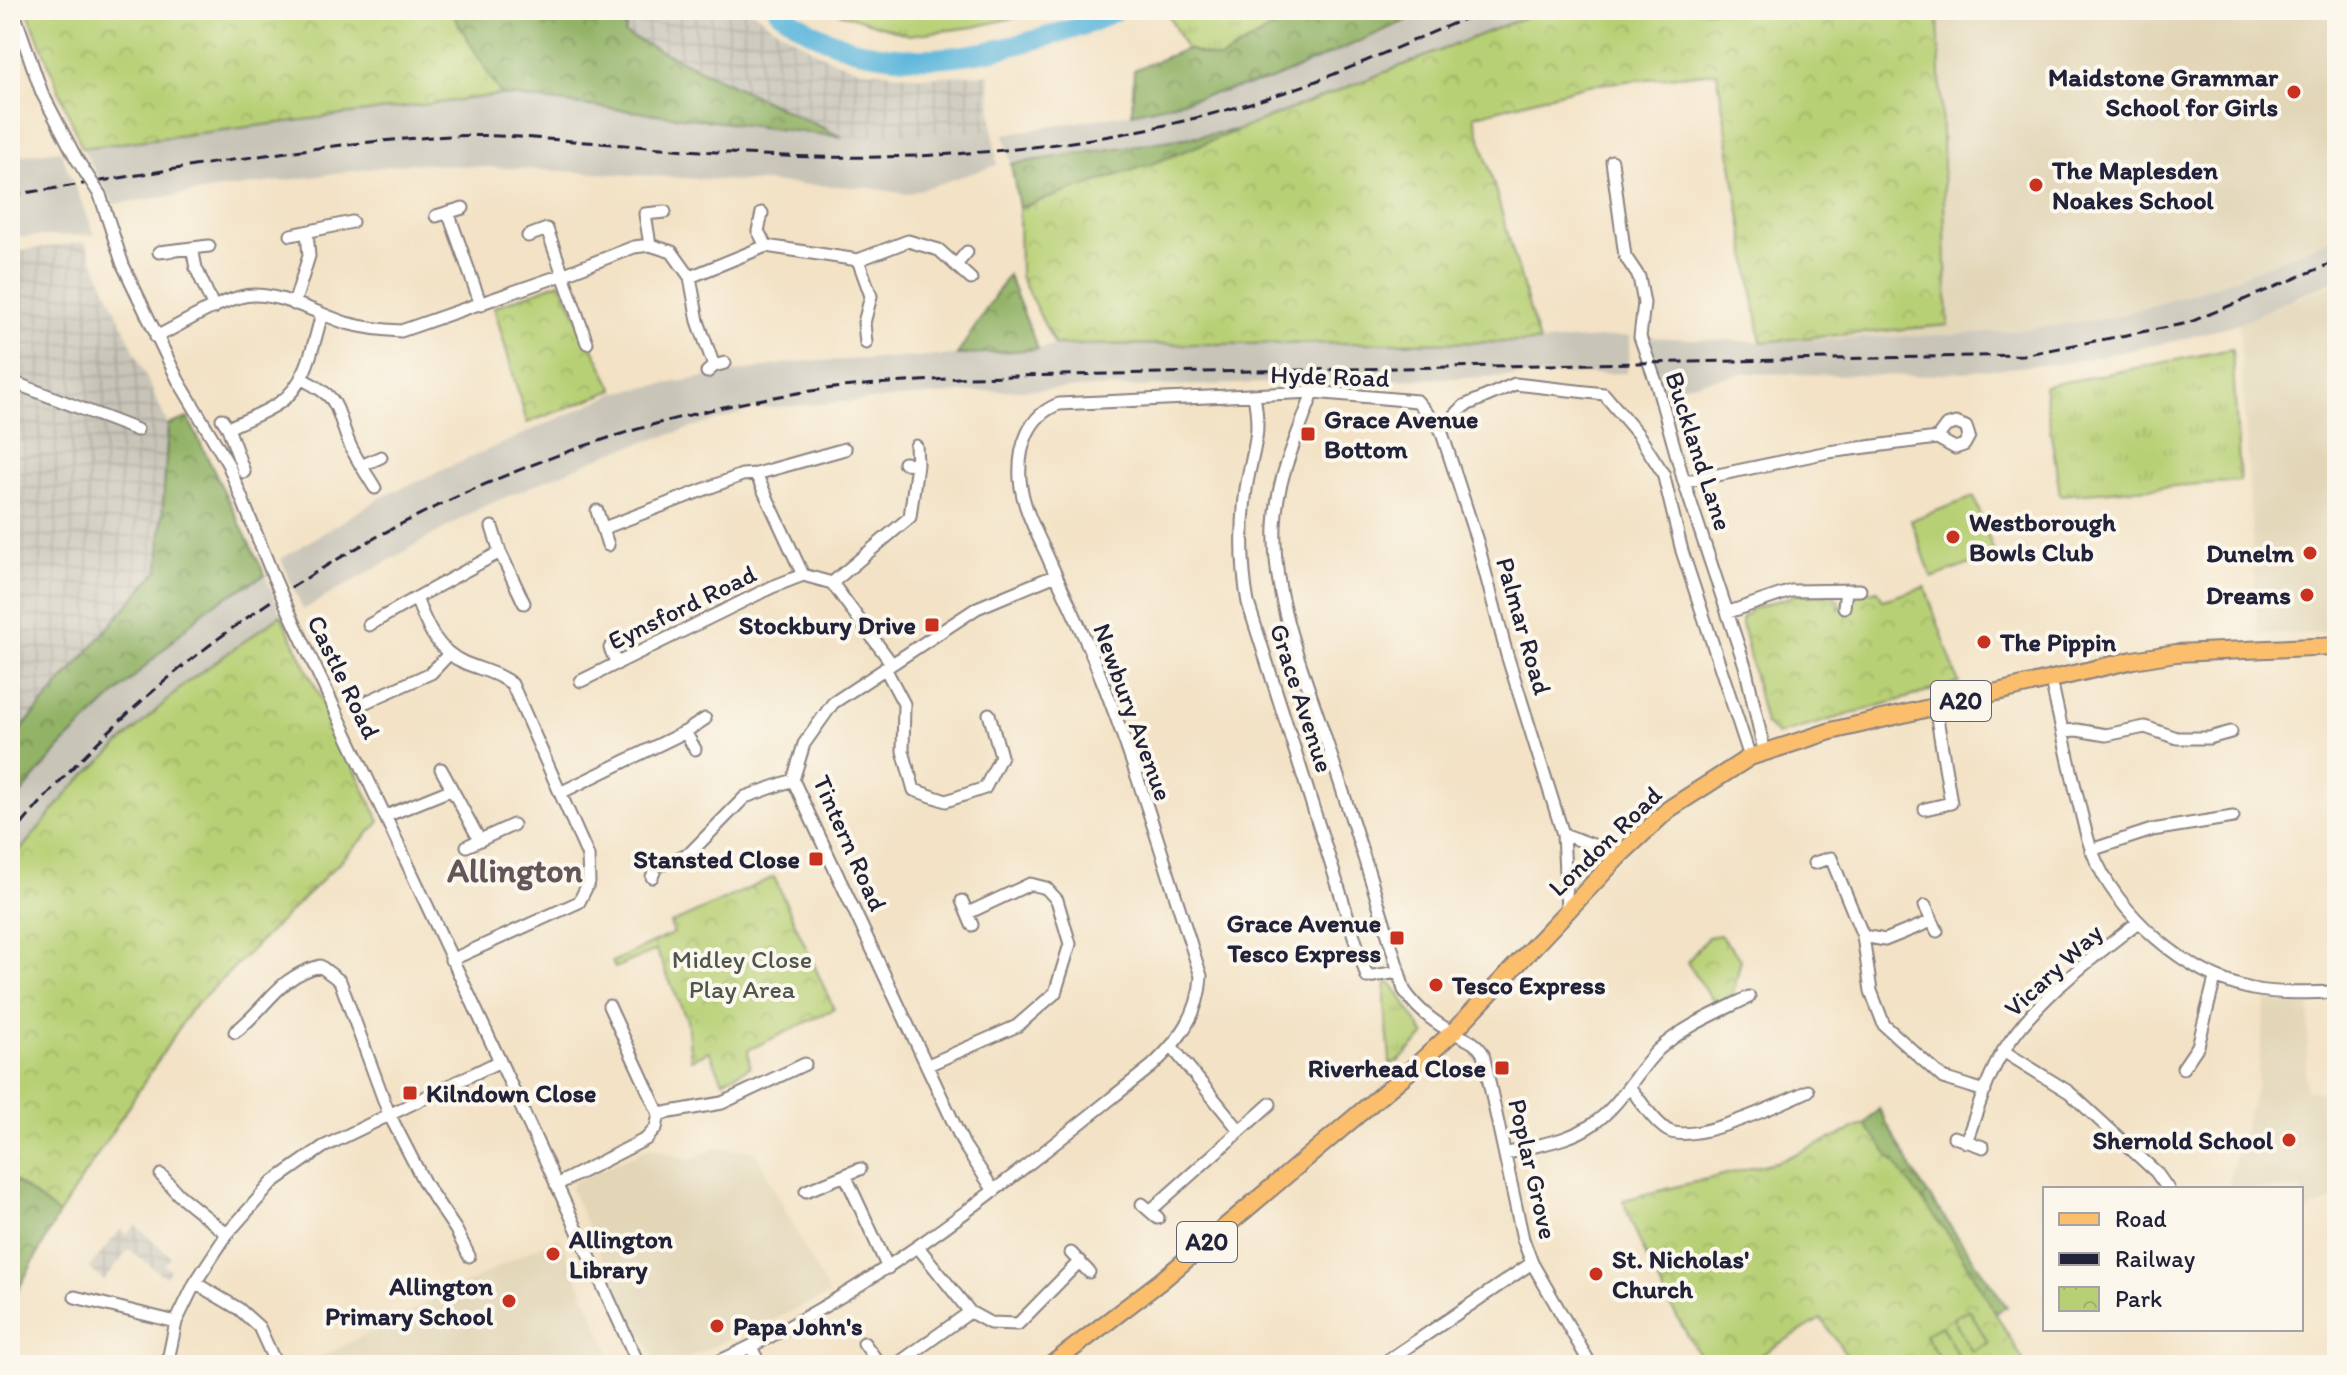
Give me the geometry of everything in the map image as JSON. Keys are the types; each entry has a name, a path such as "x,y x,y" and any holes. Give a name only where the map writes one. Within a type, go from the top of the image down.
{"main road":[{"name":"London Road","path":"1051,1365 1161,1281 1453,1032 1620,855 1669,809 1758,755 1831,731 2133,660 2176,653 2337,646"}],"street":[{"name":"Castle Road","path":"13,10 42,93 76,158 100,195 123,265 156,337 228,464 285,603 639,1365"},
{"name":"Buckland Lane","path":"1612,161 1625,256 1639,277 1644,303 1640,337 1745,666 1758,755"},
{"path":"436,216 463,208"},
{"path":"448,212 481,305"},
{"path":"650,245 645,214 665,212"},
{"path":"763,213 758,231 766,246"},
{"path":"291,235 352,222"},
{"path":"528,236 547,229 587,343"},
{"path":"294,304 309,256 307,232"},
{"path":"690,277 766,246 858,260 908,241 927,244 939,250 971,279"},
{"path":"156,337 240,297 256,295 376,330 401,331 481,305 634,247 650,245 672,252 690,277 698,321 715,367"},
{"path":"159,252 209,246"},
{"path":"192,248 196,268 214,308"},
{"path":"956,265 967,252"},
{"path":"858,260 871,296 864,323 866,343"},
{"path":"244,472 225,424 278,404 289,395 302,379 322,314"},
{"path":"302,379 331,396 341,412 349,441 375,488"},
{"path":"10,381 137,430"},
{"name":"Buckland Lane","path":"1441,430 1464,406 1515,384 1604,394 1637,433 1663,473 1682,551 1758,755"},
{"name":"Hyde Road","path":"1059,404 1313,392 1417,401 1441,430"},
{"name":"Grace Avenue","path":"1313,392 1287,457 1279,494 1275,528 1280,593 1369,869 1404,990 1413,1003 1453,1032"},
{"name":"Grace Avenue","path":"1254,396 1258,443 1247,485 1243,523 1242,566 1248,603 1367,977 1398,972"},
{"name":"Newbury Avenue","path":"711,1365 751,1347 888,1268 918,1247 1152,1066 1172,1047 1194,1014 1201,976 1124,740 1095,663 1023,499 1020,463 1027,432 1035,418 1059,404"},
{"name":"Palmar Road","path":"1441,430 1563,834 1567,910"},
{"path":"1684,482 1828,452 1937,438"},
{"path":"832,583 910,517 917,464 916,446"},
{"path":"604,528 742,475 756,474 845,449"},
{"path":"361,466 381,457"},
{"path":"904,463 917,464"},
{"path":"756,474 803,575 832,583 888,666 904,704 903,751 914,790 946,801 985,788 1001,756 989,714"},
{"path":"597,511 608,545"},
{"path":"492,527 524,603"},
{"path":"369,625 500,552"},
{"name":"Eynsford Road","path":"581,681 772,587 803,575"},
{"name":"Tintern Road","path":"994,1191 964,1145 793,780 804,744 833,703 977,608 1056,575"},
{"path":"1844,607 1846,590"},
{"path":"1729,612 1791,591 1860,590"},
{"path":"416,598 428,630 449,654 503,676 512,684 526,727 588,856 589,882 579,902 451,960"},
{"path":"610,648 617,664"},
{"path":"366,702 431,673 449,654"},
{"path":"2051,680 2091,850 2106,884 2138,922 2179,956 2215,978 2252,989 2303,994 2337,992"},
{"path":"1925,809 1951,803 1935,706"},
{"path":"560,793 685,732 705,719"},
{"path":"2062,731 2106,735 2145,727 2177,738 2209,738 2231,732"},
{"path":"685,732 695,749"},
{"path":"441,769 479,839"},
{"path":"652,877 656,867 690,853 745,797 793,780"},
{"path":"386,816 450,790"},
{"path":"2091,850 2152,830 2233,817"},
{"path":"2214,820 2217,834"},
{"path":"467,846 513,825"},
{"path":"1563,834 1620,855"},
{"path":"1814,863 1831,858 1863,936 1871,991 1884,1025 1943,1078 1985,1091"},
{"path":"928,1065 1017,1026 1055,993 1070,944 1057,900 1046,888 1030,884 965,907 972,925"},
{"path":"1863,936 1885,940 1934,926 1925,906"},
{"name":"Vicary Way","path":"1966,1142 2003,1051 2031,1015 2070,976 2138,922"},
{"path":"235,1032 250,1021 285,980 303,970 320,966 340,981 389,1114 425,1184 456,1230 469,1256"},
{"path":"2183,1068 2198,1046 2215,978"},
{"path":"1506,1154 1560,1141 1594,1124 1630,1088 1657,1051 1689,1026 1749,997"},
{"path":"556,1185 646,1139 656,1128 659,1114 609,1006"},
{"name":"Poplar Grove","path":"1453,1032 1473,1042 1483,1054 1523,1239 1532,1263 1591,1365"},
{"path":"1172,1047 1240,1131"},
{"path":"2003,1051 2069,1092 2156,1172 2167,1187"},
{"path":"167,1365 176,1322 195,1283 227,1234 273,1182 323,1147 500,1061"},
{"path":"659,1114 722,1103 805,1064"},
{"path":"1630,1088 1664,1129 1676,1135 1700,1132 1759,1113 1808,1091"},
{"path":"1150,1211 1270,1104"},
{"path":"1954,1137 1983,1147"},
{"path":"806,1191 860,1169"},
{"path":"161,1175 178,1194 227,1234"},
{"path":"845,1175 888,1268"},
{"path":"918,1247 970,1312 990,1323 1018,1324 1076,1257 1089,1272"},
{"path":"1381,1365 1532,1263"},
{"path":"195,1283 239,1309 259,1327 274,1360"},
{"path":"75,1297 176,1322"},
{"path":"896,1365 970,1312"},
{"path":"2337,1318 2337,1327"},
{"path":"864,1343 880,1365"},
{"path":"751,1347 760,1365"}],"shaded area":[{"path":"631,10 752,10 771,25 828,58 858,69 923,77 989,74 993,131 842,137 625,34"},
{"path":"1437,10 1543,10 1238,130 1160,152 1011,164 1004,134 1132,113 1271,80"},
{"name":"The Maplesden Noakes School","path":"1543,10 2337,10 2337,236 2216,286 2114,316 2010,331 1761,342 1717,72 1588,85 1474,116 1539,342 1055,345 1020,276 1019,208"},
{"path":"501,95 842,137 993,131 997,165 907,194 871,188 411,163 114,204 82,148"},
{"path":"60,150 95,235 10,237 10,157"},
{"path":"2337,236 2337,279 2239,323 2179,340 2066,363 1916,376 1747,373 1663,389 1648,337 1761,342 1933,335 2010,331 2114,317 2216,286"},
{"path":"85,242 168,425 159,569 10,742 10,252"},
{"path":"2337,282 2337,633 2258,634 2239,323"},
{"path":"1630,336 1627,373 988,391 754,409 615,451 480,508 303,610 281,559 382,497 618,392 796,362 957,355 1055,345 1539,342"},
{"path":"265,575 281,615 186,683 72,788 10,863 10,807 62,745 207,608"},
{"name":"Shernold School","path":"2266,1000 2310,1006 2305,1089 2337,1096 2337,1198 2303,1212 2303,1187 2231,1187 2228,1184 2257,1084"},
{"path":"651,1147 691,1160 716,1148 755,1151 829,1295 671,1365 658,1365 604,1262 571,1189 574,1182"},
{"path":"136,1225 171,1257 164,1265 170,1270 165,1277 129,1249 104,1281 89,1268 120,1230 127,1235"},
{"name":"Allington Primary School","path":"559,1236 615,1365 305,1365"}],"green space":[{"path":"27,10 450,10 501,95 82,148"},
{"path":"450,10 631,10 625,34 842,137 501,95"},
{"path":"830,10 1047,10 974,27 909,35"},
{"path":"1166,10 1302,10 1220,59 1186,49"},
{"path":"1302,10 1431,10 1271,80 1132,113 1134,70 1186,49 1220,59"},
{"name":"The Maplesden Noakes School","path":"1543,10 1938,10 1948,325 1761,342 1717,72 1588,85 1474,116 1539,342 1055,345 1020,276 1019,208 1157,162"},
{"path":"1238,130 1157,162 1019,208 1011,164"},
{"path":"1008,275 1038,349 957,355"},
{"path":"560,282 614,390 527,423 494,307"},
{"path":"2232,349 2240,481 2060,495 2044,386"},
{"path":"188,418 265,575 207,608 62,745 10,807 10,742 159,569 168,425"},
{"name":"Westborough Bowls Club","path":"1974,497 1995,555 1932,578 1911,520"},
{"path":"1925,587 1959,683 1777,735 1765,724 1742,624 1742,617 1749,610 1795,595 1833,595 1839,601 1839,609 1859,594 1878,590 1883,600"},
{"path":"281,615 380,822 190,1011 59,1214 10,1177 10,863 72,788 186,683"},
{"name":"Midley Close Play Area","path":"774,877 834,1009 748,1050 750,1067 723,1081 709,1051 691,1060 687,1020 656,950 615,968 612,962 674,933 670,924"},
{"path":"1720,935 1741,959 1733,994 1715,1004 1687,962 1708,937"},
{"path":"1387,981 1394,986 1425,1035 1398,1062 1390,1064 1385,1008"},
{"path":"1879,1109 1920,1183 2007,1307 1996,1313 1865,1124"},
{"path":"1865,1124 1953,1241 2026,1365 1854,1365 1821,1319 1744,1365 1705,1365 1660,1285 1623,1200 1779,1161"},
{"path":"10,1177 59,1214 10,1305"},
{"path":"1969,1309 1988,1343 1972,1352 1953,1318"},
{"path":"1941,1325 1960,1359 1949,1365 1943,1365 1925,1335"}],"waterway":[{"path":"778,10 808,30 840,45 872,54 905,58 939,58 1007,47 1080,26 1116,10"}],"railway":[{"path":"10,195 286,152 452,136 512,137 814,157 943,155 1071,142 1134,132 1258,101 1340,72 1487,10"},
{"path":"10,839 88,752 175,672 270,601 372,540 479,487 590,444 703,412 818,390 969,377 2023,355 2188,323 2337,261"}],"place":[{"name":"Maidstone Grammar School for Girls","path":"2294,92"},
{"name":"The Maplesden Noakes School","path":"2036,185"},
{"name":"Grace Avenue Bottom","path":"1308,434"},
{"name":"Westborough Bowls Club","path":"1953,537"},
{"name":"Dunelm","path":"2310,553"},
{"name":"Dreams","path":"2307,595"},
{"name":"Stockbury Drive","path":"932,625"},
{"name":"The Pippin","path":"1984,642"},
{"name":"Stansted Close","path":"816,859"},
{"name":"Grace Avenue Tesco Express","path":"1397,938"},
{"name":"Tesco Express","path":"1436,985"},
{"name":"Riverhead Close","path":"1502,1068"},
{"name":"Kilndown Close","path":"410,1093"},
{"name":"Shernold School","path":"2289,1140"},
{"name":"Allington Library","path":"553,1254"},
{"name":"St. Nicholas' Church","path":"1596,1274"},
{"name":"Allington Primary School","path":"509,1301"},
{"name":"Papa John's","path":"717,1326"}],"district":[{"name":"Allington","path":"515,870"}]}
